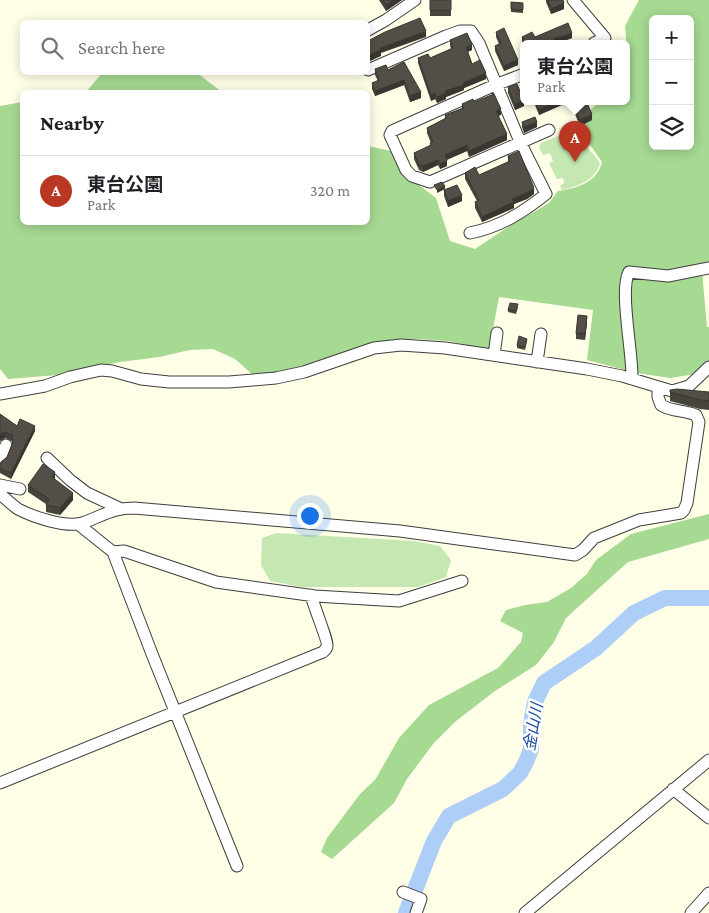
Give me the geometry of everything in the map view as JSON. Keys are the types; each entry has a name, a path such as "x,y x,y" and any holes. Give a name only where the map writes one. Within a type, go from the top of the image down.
{"street":[{"path":"370,29 415,0"},
{"path":"573,0 605,38 601,40"},
{"path":"370,69 460,31 471,32 479,43 521,144 546,194 520,214 496,225 470,233"},
{"path":"520,76 392,131 390,135 406,170 412,176 430,182 521,144 549,130"},
{"path":"632,379 632,358 626,301 626,279 629,272 668,276 709,268"},
{"path":"494,355 497,334"},
{"path":"537,362 541,334"},
{"path":"0,394 45,386 70,377 101,370 141,379 169,382 229,382 276,378 304,372 374,348 401,345 422,345 587,369 632,379 672,391 690,386 709,367"},
{"path":"47,458 87,493 119,508 400,531 575,555 583,550 594,538 639,520 676,514 684,510 687,503 699,422 696,415 692,413 677,411 661,405 658,397 658,387"},
{"path":"0,460 6,445"},
{"path":"0,485 20,489"},
{"path":"0,494 17,508 42,519 78,524 119,508"},
{"path":"78,524 112,552 237,866"},
{"path":"112,552 124,551 216,582 311,596 399,601 462,581"},
{"path":"0,783 323,652 327,643 311,596"},
{"path":"525,913 709,760"},
{"path":"674,789 709,818"},
{"path":"403,892 421,899 416,913"},
{"path":"692,913 709,894"}],"green space":[{"path":"639,0 709,0 709,268 702,271 707,327 709,327 709,372 670,378 637,373 587,360 593,310 499,297 489,350 448,341 416,339 378,345 318,361 296,371 260,381 235,359 213,349 190,350 58,375 8,379 0,369 0,106 20,102 20,225 370,225 370,146 391,151 403,173 436,198 450,241 475,249 549,203 558,191 579,186 596,175 602,162 591,146 576,137 585,118 596,105 630,105 630,40 626,40 625,26"},
{"path":"100,75 200,75 219,90 88,90"},
{"path":"560,135 567,136 583,144 600,163 595,174 586,181 562,190 560,186 564,183 563,178 557,179 549,163 553,161 550,153 543,155 539,148 541,143"},
{"path":"709,514 709,539 628,562 566,618 554,642 536,665 495,691 456,721 433,744 407,779 394,803 332,859 321,852 327,838 360,794 375,780 399,738 429,705 498,668 521,642 523,633 500,621 506,610 547,602 571,588 587,574 596,560 631,534"},
{"path":"276,533 414,541 440,546 451,560 446,577 418,587 302,587 270,581 261,565 262,538"}],"building":[{"path":"383,0 394,0 386,5"},
{"path":"430,0 451,0 451,10 430,10"},
{"path":"548,0 563,0 564,3 551,9"},
{"path":"511,2 523,3 523,10 511,9"},
{"path":"420,18 426,31 380,48 381,50 370,55 370,40"},
{"path":"568,23 572,33 554,40 524,40 522,37 532,32 535,37"},
{"path":"504,28 518,60 504,66 495,46 501,43 496,32"},
{"path":"467,33 472,44 466,47 472,64 480,60 486,73 463,83 464,85 445,91 446,93 437,97 435,93 431,95 418,58 428,54 430,58 453,48 450,40"},
{"path":"404,62 421,92 410,96 404,80 375,91 372,83 379,80 375,69 386,65 388,70"},
{"path":"517,84 520,91 520,102 515,104 508,87"},
{"path":"494,94 501,109 496,111 507,134 469,151 467,145 445,155 447,161 440,164 438,160 423,166 419,165 414,153 431,145 430,143 433,142 427,128 446,118 445,115 464,108 462,104 473,99 474,102"},
{"path":"537,105 550,105 539,110"},
{"path":"588,105 592,114 580,120 574,106"},
{"path":"535,117 537,122 524,127 522,122"},
{"path":"519,151 534,188 512,199 514,202 482,217 475,202 479,200 465,173 475,167 479,175 510,161 508,156"},
{"path":"442,182 445,186 437,190 434,185"},
{"path":"457,185 462,195 448,201 444,190"},
{"path":"510,303 518,304 516,311 508,310"},
{"path":"578,315 587,316 585,334 576,333"},
{"path":"519,336 527,339 525,347 517,345"},
{"path":"670,390 709,392 709,401 670,392"},
{"path":"0,414 17,426 20,419 35,426 11,473 0,468 1,462 7,457 13,442 12,435 5,432 0,435"},
{"path":"43,464 55,472 52,477 73,493 60,508 46,505 49,499 28,485"}],"waterway":[{"name":"金山川","path":"406,913 434,841 449,816 503,789 520,773 531,749 531,723 535,702 544,683 596,648 634,613 665,598 709,598"}],"place":[{"name":"東台公園","path":"575,162"}]}
